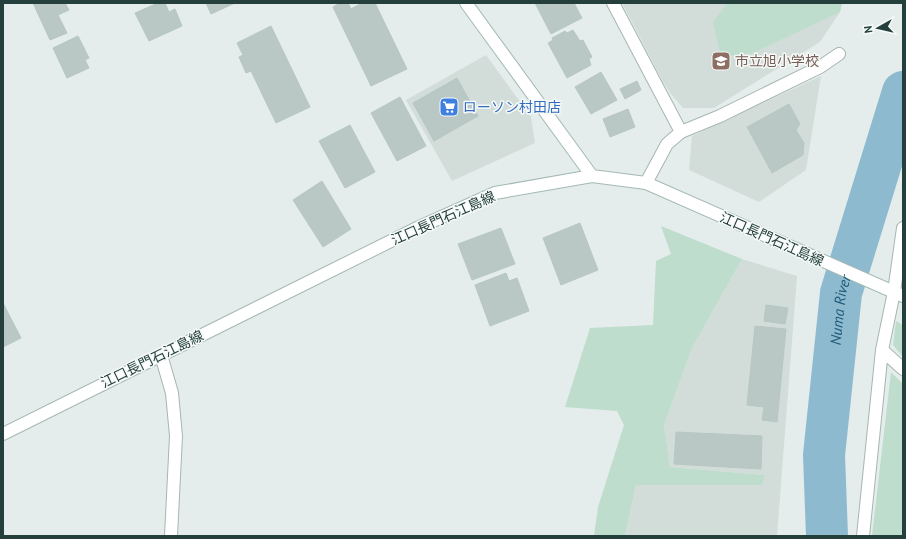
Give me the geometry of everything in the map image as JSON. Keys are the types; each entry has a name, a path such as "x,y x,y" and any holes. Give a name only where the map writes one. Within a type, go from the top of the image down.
{"main road":[{"path":"466,3 592,176"},
{"path":"613,3 681,132"},
{"path":"646,183 667,144 681,132 720,116 820,67 839,54"},
{"name":"江口長門石江島線","path":"3,434 416,229 495,193 592,176 646,183 899,294"},
{"path":"863,536 882,350 899,294 903,228"},
{"path":"882,350 903,369"},
{"path":"161,355 172,393 176,436 171,536"}],"shaded area":[{"name":"市立旭小学校","path":"622,3 842,3 840,12 820,42 714,108 683,108 662,80"},
{"path":"486,55 531,117 535,143 452,181 406,100"},
{"path":"821,76 806,170 759,202 689,170 692,136"},
{"path":"742,259 797,276 777,536 625,536 636,485 762,485 765,475 670,467 664,425 692,348"}],"green space":[{"path":"727,3 842,3 840,12 753,53 721,57 713,22"},
{"path":"661,226 742,259 692,348 664,425 670,467 765,475 762,485 636,485 625,536 594,536 598,507 624,425 617,411 565,407 590,328 653,325 656,261 671,254"},
{"path":"896,321 903,325 903,357 893,345"},
{"path":"891,372 903,384 903,536 872,536"}],"building":[{"path":"33,3 65,3 69,10 58,15 67,33 50,40"},
{"path":"158,3 165,3 169,12 175,9 182,26 149,41 135,13"},
{"path":"206,3 235,3 211,14"},
{"path":"340,3 348,3 351,9 362,3 375,3 407,69 371,86 333,7"},
{"path":"535,3 574,3 582,18 551,34"},
{"path":"271,26 310,107 276,123 251,71 246,73 239,57 243,55 237,43"},
{"path":"573,30 580,41 583,40 592,57 589,59 591,65 567,78 548,43 553,40 552,38 565,31 567,33"},
{"path":"78,36 89,58 85,60 89,68 67,78 53,48"},
{"path":"601,72 617,100 591,114 575,87"},
{"path":"457,78 478,116 434,141 413,103"},
{"path":"637,81 641,90 625,99 620,89"},
{"path":"400,97 426,146 397,161 371,113"},
{"path":"789,104 800,124 796,130 804,143 803,155 772,173 747,127"},
{"path":"628,109 635,127 610,137 603,119"},
{"path":"350,125 375,172 345,188 319,141"},
{"path":"322,181 351,229 323,247 293,200"},
{"path":"580,223 598,270 561,285 543,238"},
{"path":"501,228 515,264 472,280 458,244"},
{"path":"506,273 509,281 517,278 529,311 490,326 475,285"},
{"path":"3,303 21,338 3,347"},
{"path":"766,305 788,308 785,324 764,321"},
{"path":"755,326 786,329 777,422 762,420 764,407 747,405"},
{"path":"676,432 762,436 761,469 674,464"}],"waterway":[{"name":"Numa River","path":"827,536 824,455 841,293 903,92"}],"place":[{"name":"市立旭小学校","path":"721,61"},
{"name":"ローソン村田店","path":"449,107"}]}
